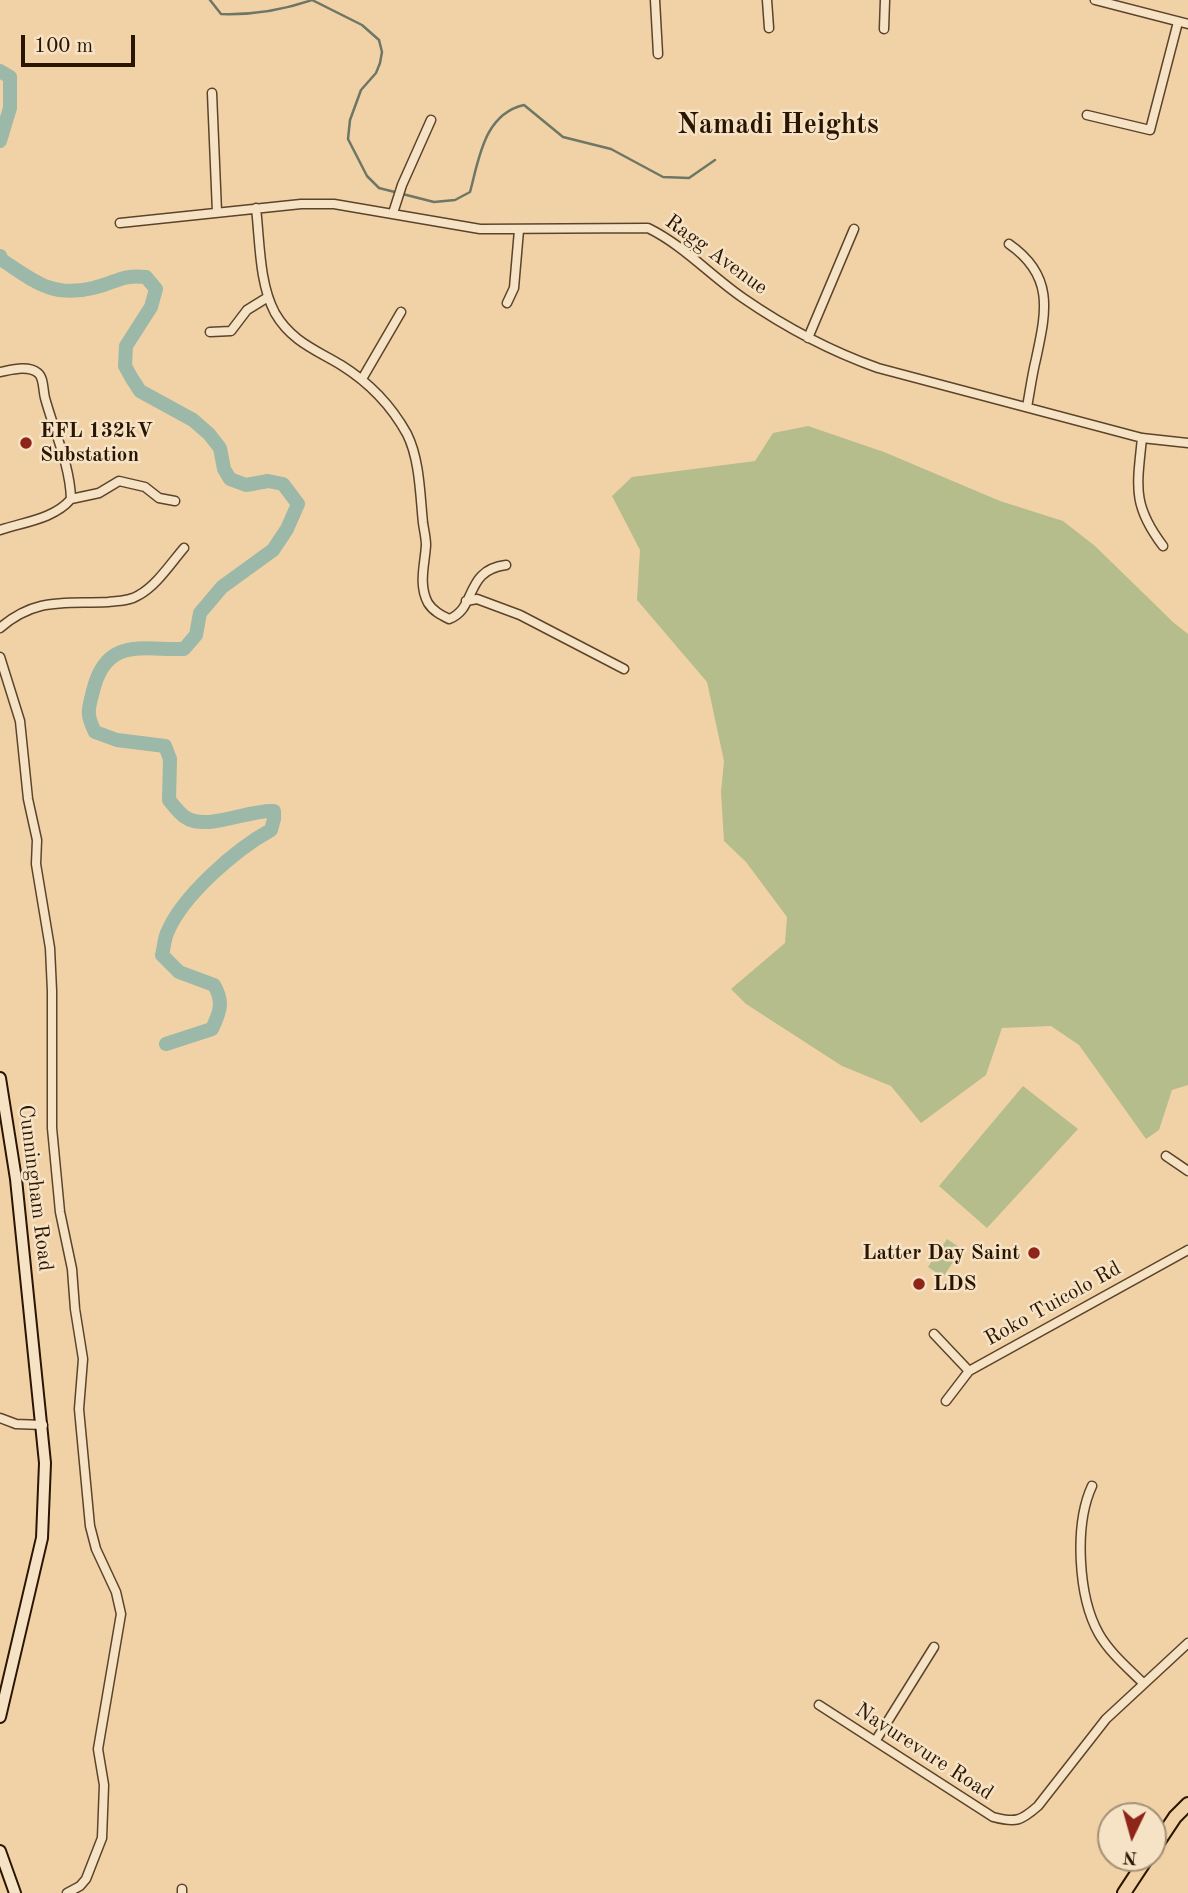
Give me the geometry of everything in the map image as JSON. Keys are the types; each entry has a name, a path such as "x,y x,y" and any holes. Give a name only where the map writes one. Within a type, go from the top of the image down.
{"main road":[{"name":"Cunningham Road","path":"0,1078 16,1179 46,1462 42,1538 0,1717"},
{"path":"1167,1828 1188,1804"},
{"path":"0,1851 15,1893"},
{"path":"1124,1893 1138,1872"}],"street":[{"path":"655,0 657,54"},
{"path":"767,0 769,28"},
{"path":"884,29 885,0"},
{"path":"1095,0 1188,24"},
{"path":"1087,115 1150,130 1178,22"},
{"path":"212,93 216,212"},
{"path":"393,213 402,184 431,120"},
{"name":"Ragg Avenue","path":"120,223 256,208 334,204 480,229 648,228 667,237 743,299 808,338 878,368 1142,438 1188,443"},
{"path":"256,208 268,297 275,313 303,345 372,387 395,414 408,437 422,504 426,544 423,563 424,588 429,604 439,614 454,617 481,574 506,565"},
{"path":"808,338 853,229"},
{"path":"507,303 514,288 519,230"},
{"path":"1009,243 1026,255 1044,291 1042,334 1027,407"},
{"path":"210,332 231,331 247,310 268,297"},
{"path":"362,379 401,312"},
{"path":"0,372 28,369 34,370 41,377 69,476 71,499"},
{"path":"1142,438 1137,487 1139,501 1144,517 1163,546"},
{"path":"0,530 53,513 71,499 99,493 119,481 145,487 159,498 175,501"},
{"path":"0,628 14,616 44,604 125,601 138,596 149,588 184,548"},
{"path":"466,601 477,599 520,615 624,669"},
{"path":"0,657 20,722 28,799 37,840 36,864 50,948 52,1128 60,1212 72,1269 83,1359 79,1409 90,1526 96,1549 116,1592 121,1614 98,1749 104,1785 102,1838 86,1878 80,1886 67,1893"},
{"path":"1166,1156 1188,1171"},
{"name":"Roko Tuicolo Rd","path":"946,1401 969,1371 1188,1250"},
{"path":"934,1334 969,1371"},
{"path":"0,1418 16,1423 43,1425"},
{"path":"1092,1486 1084,1502 1082,1540 1087,1609 1100,1635 1114,1654 1143,1683"},
{"name":"Navurevure Road","path":"819,1705 993,1817 1014,1821 1025,1818 1038,1805 1106,1718 1188,1643"},
{"path":"876,1740 934,1647"}],"green space":[{"path":"808,426 884,452 1000,501 1063,521 1095,546 1188,634 1188,1085 1172,1090 1159,1130 1146,1139 1079,1045 1051,1026 1002,1028 986,1075 921,1123 891,1086 842,1066 746,1004 731,989 785,943 787,917 746,862 724,841 721,792 724,761 707,682 637,600 640,550 612,496 632,477 755,461 773,433"},
{"path":"1023,1086 1078,1129 987,1228 939,1186"},
{"path":"947,1239 962,1249 943,1277 928,1267"}],"waterway":[{"path":"210,0 221,14 267,11 312,0 362,25 379,40 382,52 380,63 376,73 361,90 350,120 348,139 367,176 379,188 434,202 455,200 470,192 480,152 492,128 511,110 524,105 563,137 611,149 663,177 689,178 715,160"},
{"path":"0,71 10,77 10,108 0,141"},
{"path":"0,256 34,281 66,291 93,288 130,277 146,277 156,289 151,307 126,346 125,366 140,391 193,420 209,434 220,448 224,469 230,479 246,485 268,481 283,484 298,504 287,529 273,550 222,587 200,613 196,635 184,649 140,648 116,654 99,674 90,703 89,716 95,732 117,740 165,746 170,759 169,800 185,817 204,822 274,811 271,830 242,849 197,889 174,919 167,933 162,955 179,972 214,985 220,1002 212,1029 166,1044"}],"place":[{"name":"EFL 132kV Substation","path":"26,443"},
{"name":"Latter Day Saint","path":"1034,1253"},
{"name":"LDS","path":"919,1284"}],"district":[{"name":"Namadi Heights","path":"778,126"}]}
